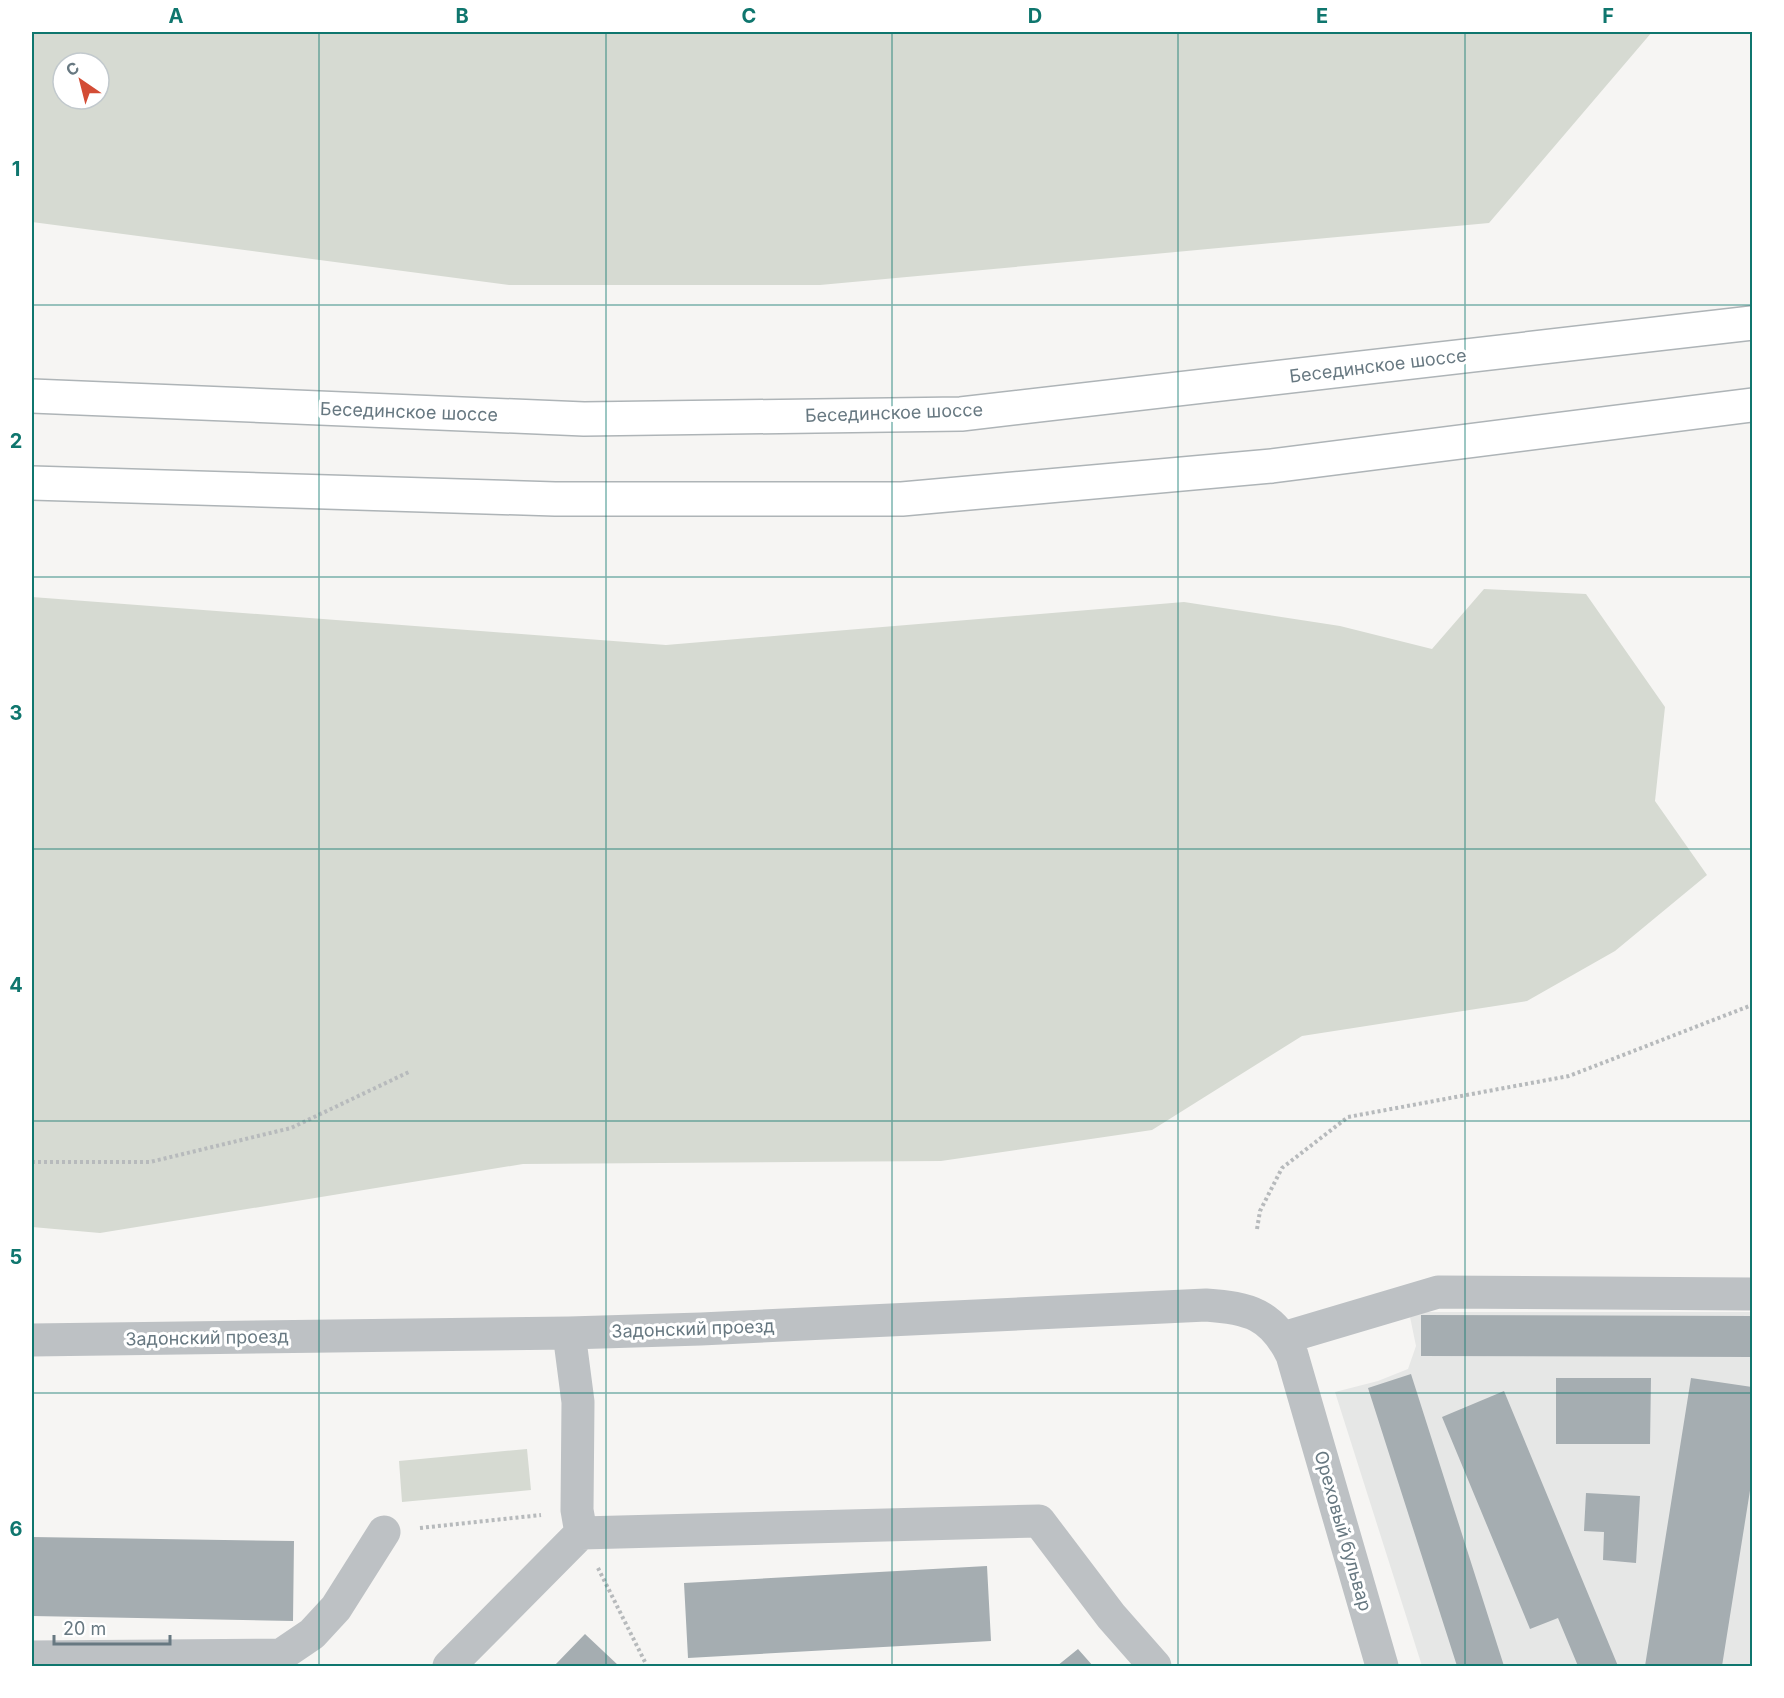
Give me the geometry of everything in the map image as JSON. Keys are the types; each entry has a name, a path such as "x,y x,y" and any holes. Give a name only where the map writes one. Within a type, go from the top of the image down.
{"main road":[{"name":"Бесединское шоссе","path":"32,396 584,419 962,414 1752,323"},
{"path":"32,483 555,499 902,499 1272,466 1752,405"}],"street":[{"path":"1283,1338 1438,1292 1752,1294"},
{"name":"Задонский проезд","path":"32,1340 569,1333 701,1329 1206,1305 1228,1306 1250,1312 1267,1321 1283,1338 1292,1355 1304,1395"},
{"path":"449,1666 579,1522 578,1402 569,1333"},
{"name":"Ореховый бульвар","path":"1304,1395 1382,1666"},
{"path":"579,1522 1039,1521 1111,1616 1155,1666"},
{"path":"32,1657 280,1655 312,1634 336,1608 384,1532"}],"path":[{"path":"1257,1229 1260,1211 1282,1168 1348,1117 1569,1076 1752,1005"},
{"path":"32,1162 150,1162 291,1128 411,1071"},
{"path":"384,1532 579,1522 647,1666"}],"shaded area":[{"path":"32,32 1652,32 1489,223 820,285 509,285 32,222"},
{"path":"1484,589 1586,594 1665,707 1655,801 1707,875 1615,951 1527,1001 1302,1036 1152,1130 941,1161 523,1164 100,1233 32,1227 32,597 666,645 1184,602 1340,626 1432,649"},
{"path":"1409,1312 1752,1312 1752,1666 1422,1666 1335,1392 1378,1381 1408,1369 1416,1346"},
{"path":"527,1449 531,1490 402,1502 399,1461"}],"building":[{"path":"1421,1315 1752,1316 1752,1357 1421,1356"},
{"path":"1411,1374 1504,1666 1457,1666 1368,1388"},
{"path":"1556,1378 1651,1378 1650,1444 1556,1444"},
{"path":"1691,1378 1752,1387 1752,1478 1722,1666 1645,1666"},
{"path":"1504,1391 1618,1666 1578,1666 1558,1618 1530,1629 1442,1417"},
{"path":"1586,1493 1640,1496 1636,1563 1603,1560 1604,1532 1584,1531"},
{"path":"32,1537 294,1541 293,1621 32,1616"},
{"path":"987,1566 991,1641 688,1658 684,1583"},
{"path":"585,1634 619,1666 554,1666"},
{"path":"1078,1649 1093,1666 1057,1666"}]}
